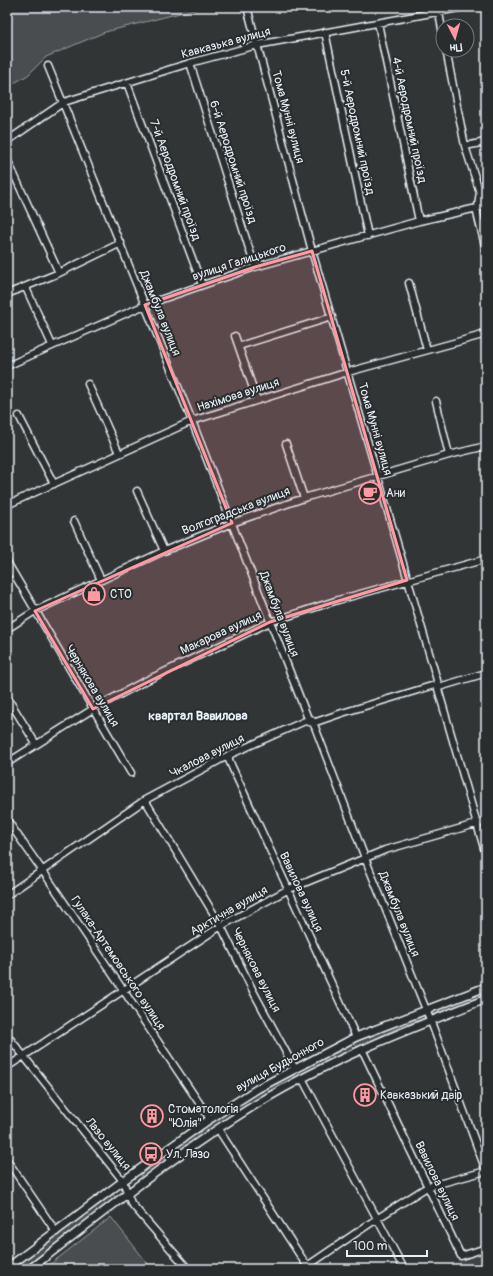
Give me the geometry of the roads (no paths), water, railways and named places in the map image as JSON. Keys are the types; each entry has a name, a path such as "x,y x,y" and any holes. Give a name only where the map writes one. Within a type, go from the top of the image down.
{"main road":[{"name":"вулиця Будьонного","path":"7,1268 123,1181 210,1119 257,1089 356,1037 425,1009 486,987"},
{"name":"вулиця Будьонного","path":"30,1269 128,1194 218,1129 261,1101 302,1078 362,1049 430,1020 486,999"}],"street":[{"name":"Тома Мунні вулиця","path":"247,7 312,251 439,686 438,689 486,855"},
{"name":"Кавказька вулиця","path":"7,141 64,102 190,63 257,45 378,23 438,9 464,7"},
{"name":"4-й Аеродромний проїзд","path":"378,23 419,221"},
{"name":"5-й Аеродромний проїзд","path":"325,32 368,236"},
{"path":"448,58 465,146 480,193 478,200 479,208 477,213 486,250"},
{"name":"6-й Аеродромний проїзд","path":"190,63 255,266"},
{"name":"Джамбула вулиця","path":"48,66 64,102 192,421 307,716 312,720 430,1020 486,1171"},
{"name":"7-й Аеродромний проїзд","path":"127,83 202,284"},
{"path":"465,146 486,142"},
{"path":"7,159 59,274"},
{"path":"480,193 486,196"},
{"name":"вулиця Галицького","path":"7,366 145,305 255,266 419,221 486,206"},
{"path":"7,294 26,288 59,274 121,243"},
{"path":"409,283 427,350"},
{"path":"26,288 52,345"},
{"path":"239,346 332,317"},
{"name":"Нахімова вулиця","path":"7,505 192,421 348,372 486,334"},
{"path":"235,336 257,400"},
{"path":"88,384 119,453"},
{"path":"436,401 449,455"},
{"path":"19,416 54,484"},
{"path":"286,444 304,498"},
{"name":"Волгоградська вулиця","path":"7,629 35,611 164,551 232,523 304,498 449,455 486,446"},
{"path":"137,491 164,551"},
{"path":"74,521 101,580"},
{"name":"Макарова вулиця","path":"7,762 93,709 143,682 270,622 338,600 486,559"},
{"name":"Чернякова вулиця","path":"7,562 131,772"},
{"name":"Чкалова вулиця","path":"7,895 145,800 229,755 305,721 313,723 342,713 486,673"},
{"path":"8,698 36,744"},
{"name":"Вавилова вулиця","path":"229,755 229,760 287,890 356,1037"},
{"name":"Чернякова вулиця","path":"145,800 221,926 253,991 295,1069"},
{"name":"Гулака-Артемовського вулиця","path":"7,820 210,1119"},
{"name":"Арктична вулиця","path":"7,1067 221,926 287,890 385,850 486,821"},
{"name":"Лазо вулиця","path":"7,1035 123,1181 131,1203 188,1269"},
{"name":"Вавилова вулиця","path":"362,1049 461,1256 486,1248"},
{"path":"302,1078 404,1269"},
{"path":"218,1129 306,1268 378,1218 427,1187 486,1171"},
{"path":"7,1160 56,1232"}],"place":[{"name":"Ани","path":"370,493"},
{"name":"СТО","path":"94,594"},
{"name":"Кавказький двір","path":"365,1095"},
{"name":"Стоматологія \"Юлія\"","path":"152,1116"},
{"name":"Ул. Лазо","path":"151,1154"}],"district":[{"name":"квартал Вавилова","path":"198,716"}]}
